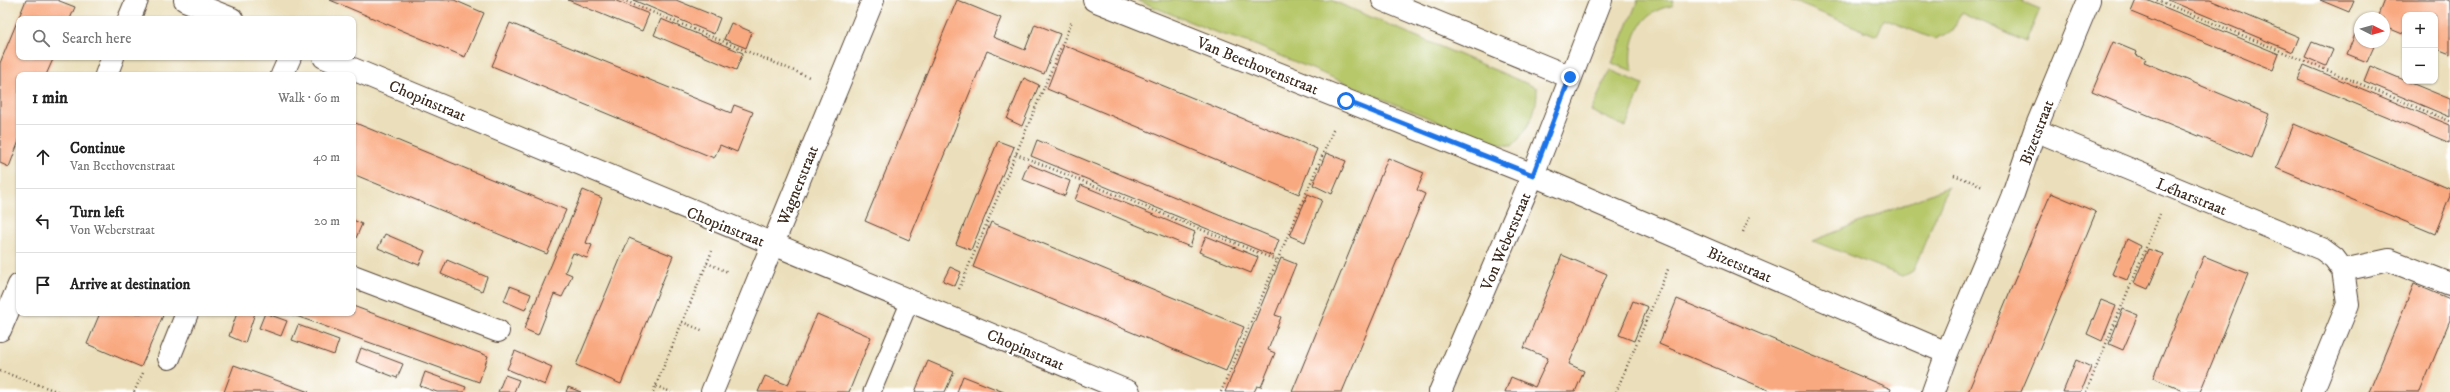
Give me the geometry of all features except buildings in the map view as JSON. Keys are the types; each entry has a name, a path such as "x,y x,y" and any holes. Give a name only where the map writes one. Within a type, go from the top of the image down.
{"street":[{"path":"130,16 137,0"},
{"path":"185,0 225,16"},
{"name":"Wagnerstraat","path":"712,392 873,0"},
{"name":"Van Beethovenstraat","path":"1094,0 1533,175"},
{"path":"1383,0 1570,77"},
{"name":"Von Weberstraat","path":"1440,392 1533,175 1600,0"},
{"name":"Bizetstraat","path":"1933,392 1947,353 2012,197 2035,130 2089,0"},
{"path":"107,72 112,60"},
{"path":"283,72 289,60"},
{"name":"Chopinstraat","path":"331,60 723,225 1129,392"},
{"name":"Léharstraat","path":"2035,130 2322,249 2334,258 2343,270"},
{"name":"Bizetstraat","path":"1533,175 1947,353"},
{"path":"2312,392 2348,304 2343,270 2389,260 2450,284"},
{"path":"356,277 498,331"},
{"path":"0,330 16,291"},
{"path":"169,358 186,316"}],"lane":[{"path":"872,392 910,301"}],"path":[{"path":"623,0 837,88"},
{"path":"2157,0 2450,121"},
{"path":"947,317 1075,15"},
{"path":"1221,392 1276,260 1346,101"},
{"path":"1016,154 1276,260"},
{"path":"2086,392 2170,187"},
{"path":"653,392 723,225"},
{"path":"1616,392 1681,239"},
{"path":"0,371 59,392"},
{"path":"656,386 671,392"}],"green space":[{"path":"1137,0 1331,0 1537,88 1536,104 1527,127 1512,146 1483,141 1248,42 1215,32"},
{"path":"1638,0 1674,0 1672,6 1661,9 1652,14 1644,21 1638,30 1634,39 1632,50 1633,71 1612,63"},
{"path":"1790,0 2024,0 2023,2 2040,9 2026,42 1961,12 1953,31 1934,39 1884,19 1877,36"},
{"path":"1610,70 1643,84 1626,127 1591,111"},
{"path":"1948,187 1913,271 1902,276 1813,241"}],"route":[{"path":"1346,101 1533,175 1570,77"}]}
